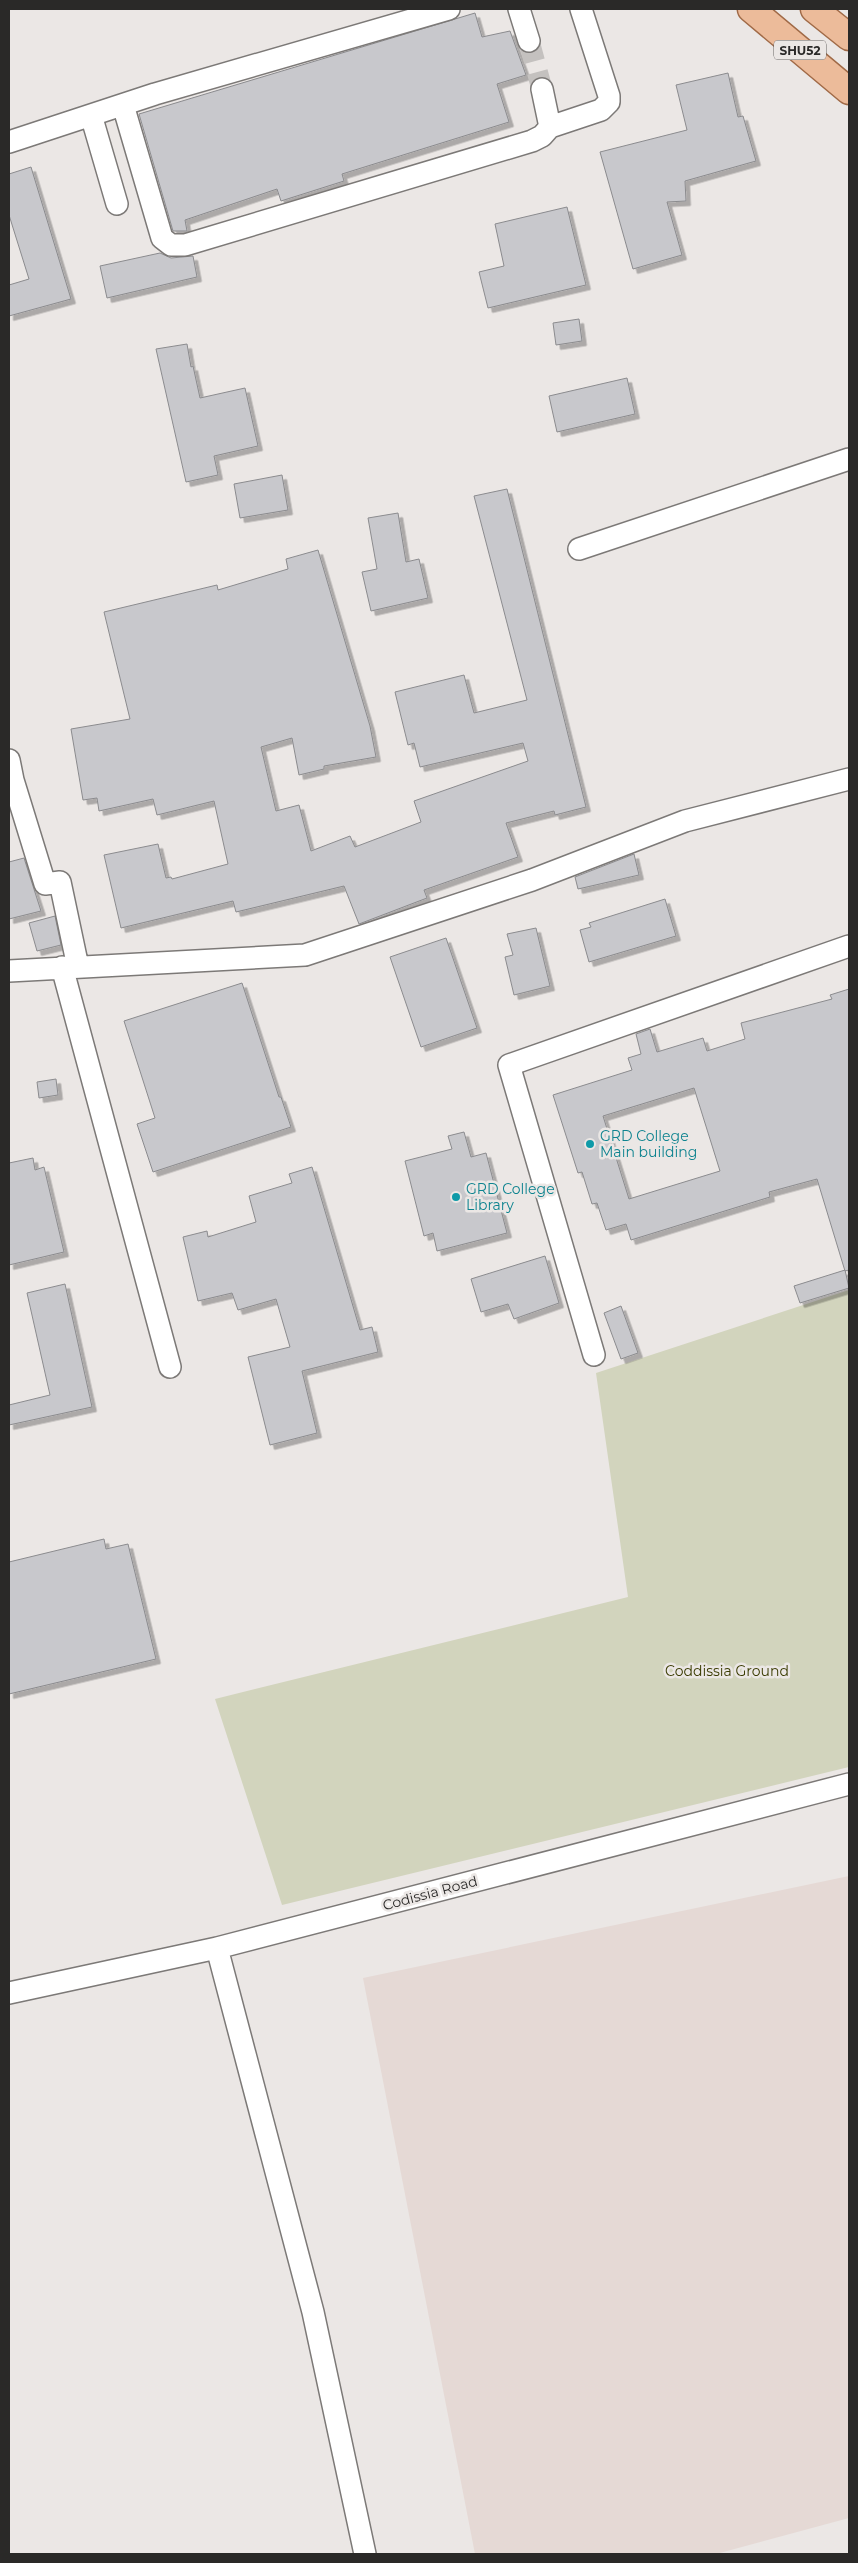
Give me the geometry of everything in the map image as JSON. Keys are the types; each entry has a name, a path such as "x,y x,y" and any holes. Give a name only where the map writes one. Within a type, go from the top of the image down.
{"main road":[{"name":"SHU52","path":"751,9 849,91"},
{"name":"SHU52","path":"814,9 849,37"}],"street":[{"path":"9,142 123,104 449,9"},
{"path":"519,9 530,41"},
{"path":"123,104 162,238 171,245 185,245 207,240 532,141 542,136 550,127 601,110 609,102 609,96 581,9"},
{"path":"542,88 550,127"},
{"path":"91,115 117,204"},
{"path":"579,549 849,459"},
{"path":"10,774 45,884 60,882 70,967 170,1367"},
{"path":"9,971 305,954 532,880 685,821 849,779"},
{"path":"594,1355 509,1065 849,946"},
{"name":"Codissia Road","path":"9,1993 217,1948 849,1784"},
{"path":"217,1948 313,2312 365,2554"}],"shaded area":[{"path":"849,1876 849,2518 716,2554 475,2554 363,1978"}],"green space":[{"name":"Coddissia Ground","path":"849,1290 849,1767 282,1905 215,1699 628,1597 596,1373"}],"building":[{"path":"475,13 482,37 510,31 526,75 497,84 509,122 342,174 344,181 281,201 277,189 185,220 187,231 173,231 139,114"},
{"path":"728,73 738,117 743,116 756,161 685,181 686,201 667,202 682,255 633,269 600,152 687,130 676,85"},
{"path":"31,167 71,299 9,316 9,285 29,279 9,215 9,174"},
{"path":"567,207 586,285 488,308 479,272 504,266 495,224"},
{"path":"160,253 171,258 193,256 197,277 107,298 100,266"},
{"path":"579,319 582,341 556,345 553,323"},
{"path":"187,344 200,398 245,388 258,446 214,456 218,475 186,482 156,349"},
{"path":"627,378 635,414 557,432 549,396"},
{"path":"282,475 288,510 240,518 234,484"},
{"path":"507,489 586,807 555,815 554,811 506,823 518,857 424,890 427,898 359,924 344,886 236,912 233,901 121,928 104,855 158,844 166,878 171,877 172,879 228,864 214,801 157,815 153,799 99,811 97,798 83,800 71,729 130,719 104,612 217,585 218,590 288,569 286,559 318,550 370,726 376,757 324,766 324,769 299,775 292,738 261,747 276,811 299,805 311,851 350,836 355,847 421,822 414,801 528,761 523,743 420,767 414,743 408,745 395,692 464,675 474,713 527,700 474,496"},
{"path":"398,513 406,562 419,559 428,598 371,611 362,572 377,569 368,518"},
{"path":"634,854 639,875 578,889 575,877"},
{"path":"24,858 41,911 9,919 9,862"},
{"path":"665,899 676,936 589,962 580,930 591,927 589,923"},
{"path":"55,916 61,945 37,951 29,923"},
{"path":"536,928 550,986 514,995 505,957 513,955 507,934"},
{"path":"446,938 477,1028 421,1047 390,957"},
{"path":"242,983 279,1097 281,1097 291,1127 153,1172 137,1124 155,1118 124,1021"},
{"path":"849,989 849,1270 845,1271 817,1179 769,1192 770,1197 631,1240 626,1224 606,1230 597,1203 592,1204 582,1172 578,1173 553,1095 632,1070 628,1058 641,1054 636,1034 650,1029 657,1052 703,1038 707,1051 745,1039 741,1023 832,999 830,995","holes":["694,1088 720,1171 629,1199 603,1116"]},
{"path":"56,1079 58,1095 39,1098 37,1082"},
{"name":"GRD College Library","path":"464,1132 471,1157 486,1153 507,1233 437,1251 433,1233 424,1236 405,1161 452,1149 448,1136"},
{"path":"33,1158 35,1170 44,1167 64,1252 9,1265 9,1163"},
{"path":"312,1167 360,1330 372,1327 378,1352 302,1371 317,1433 270,1445 248,1357 290,1347 276,1299 238,1310 232,1293 198,1301 183,1237 207,1231 208,1237 256,1222 249,1196 292,1183 289,1174"},
{"path":"545,1256 559,1303 514,1319 508,1304 481,1312 471,1279"},
{"path":"845,1270 849,1288 800,1303 794,1286"},
{"path":"65,1284 92,1407 9,1425 9,1405 50,1395 27,1293"},
{"path":"621,1306 638,1353 621,1359 604,1313"},
{"path":"104,1539 106,1549 128,1544 156,1659 9,1694 9,1562"}],"tunnel":[{"path":"529,41 542,89"}],"place":[{"name":"GRD College Main building","path":"590,1144"},
{"name":"GRD College Library","path":"456,1197"}]}
